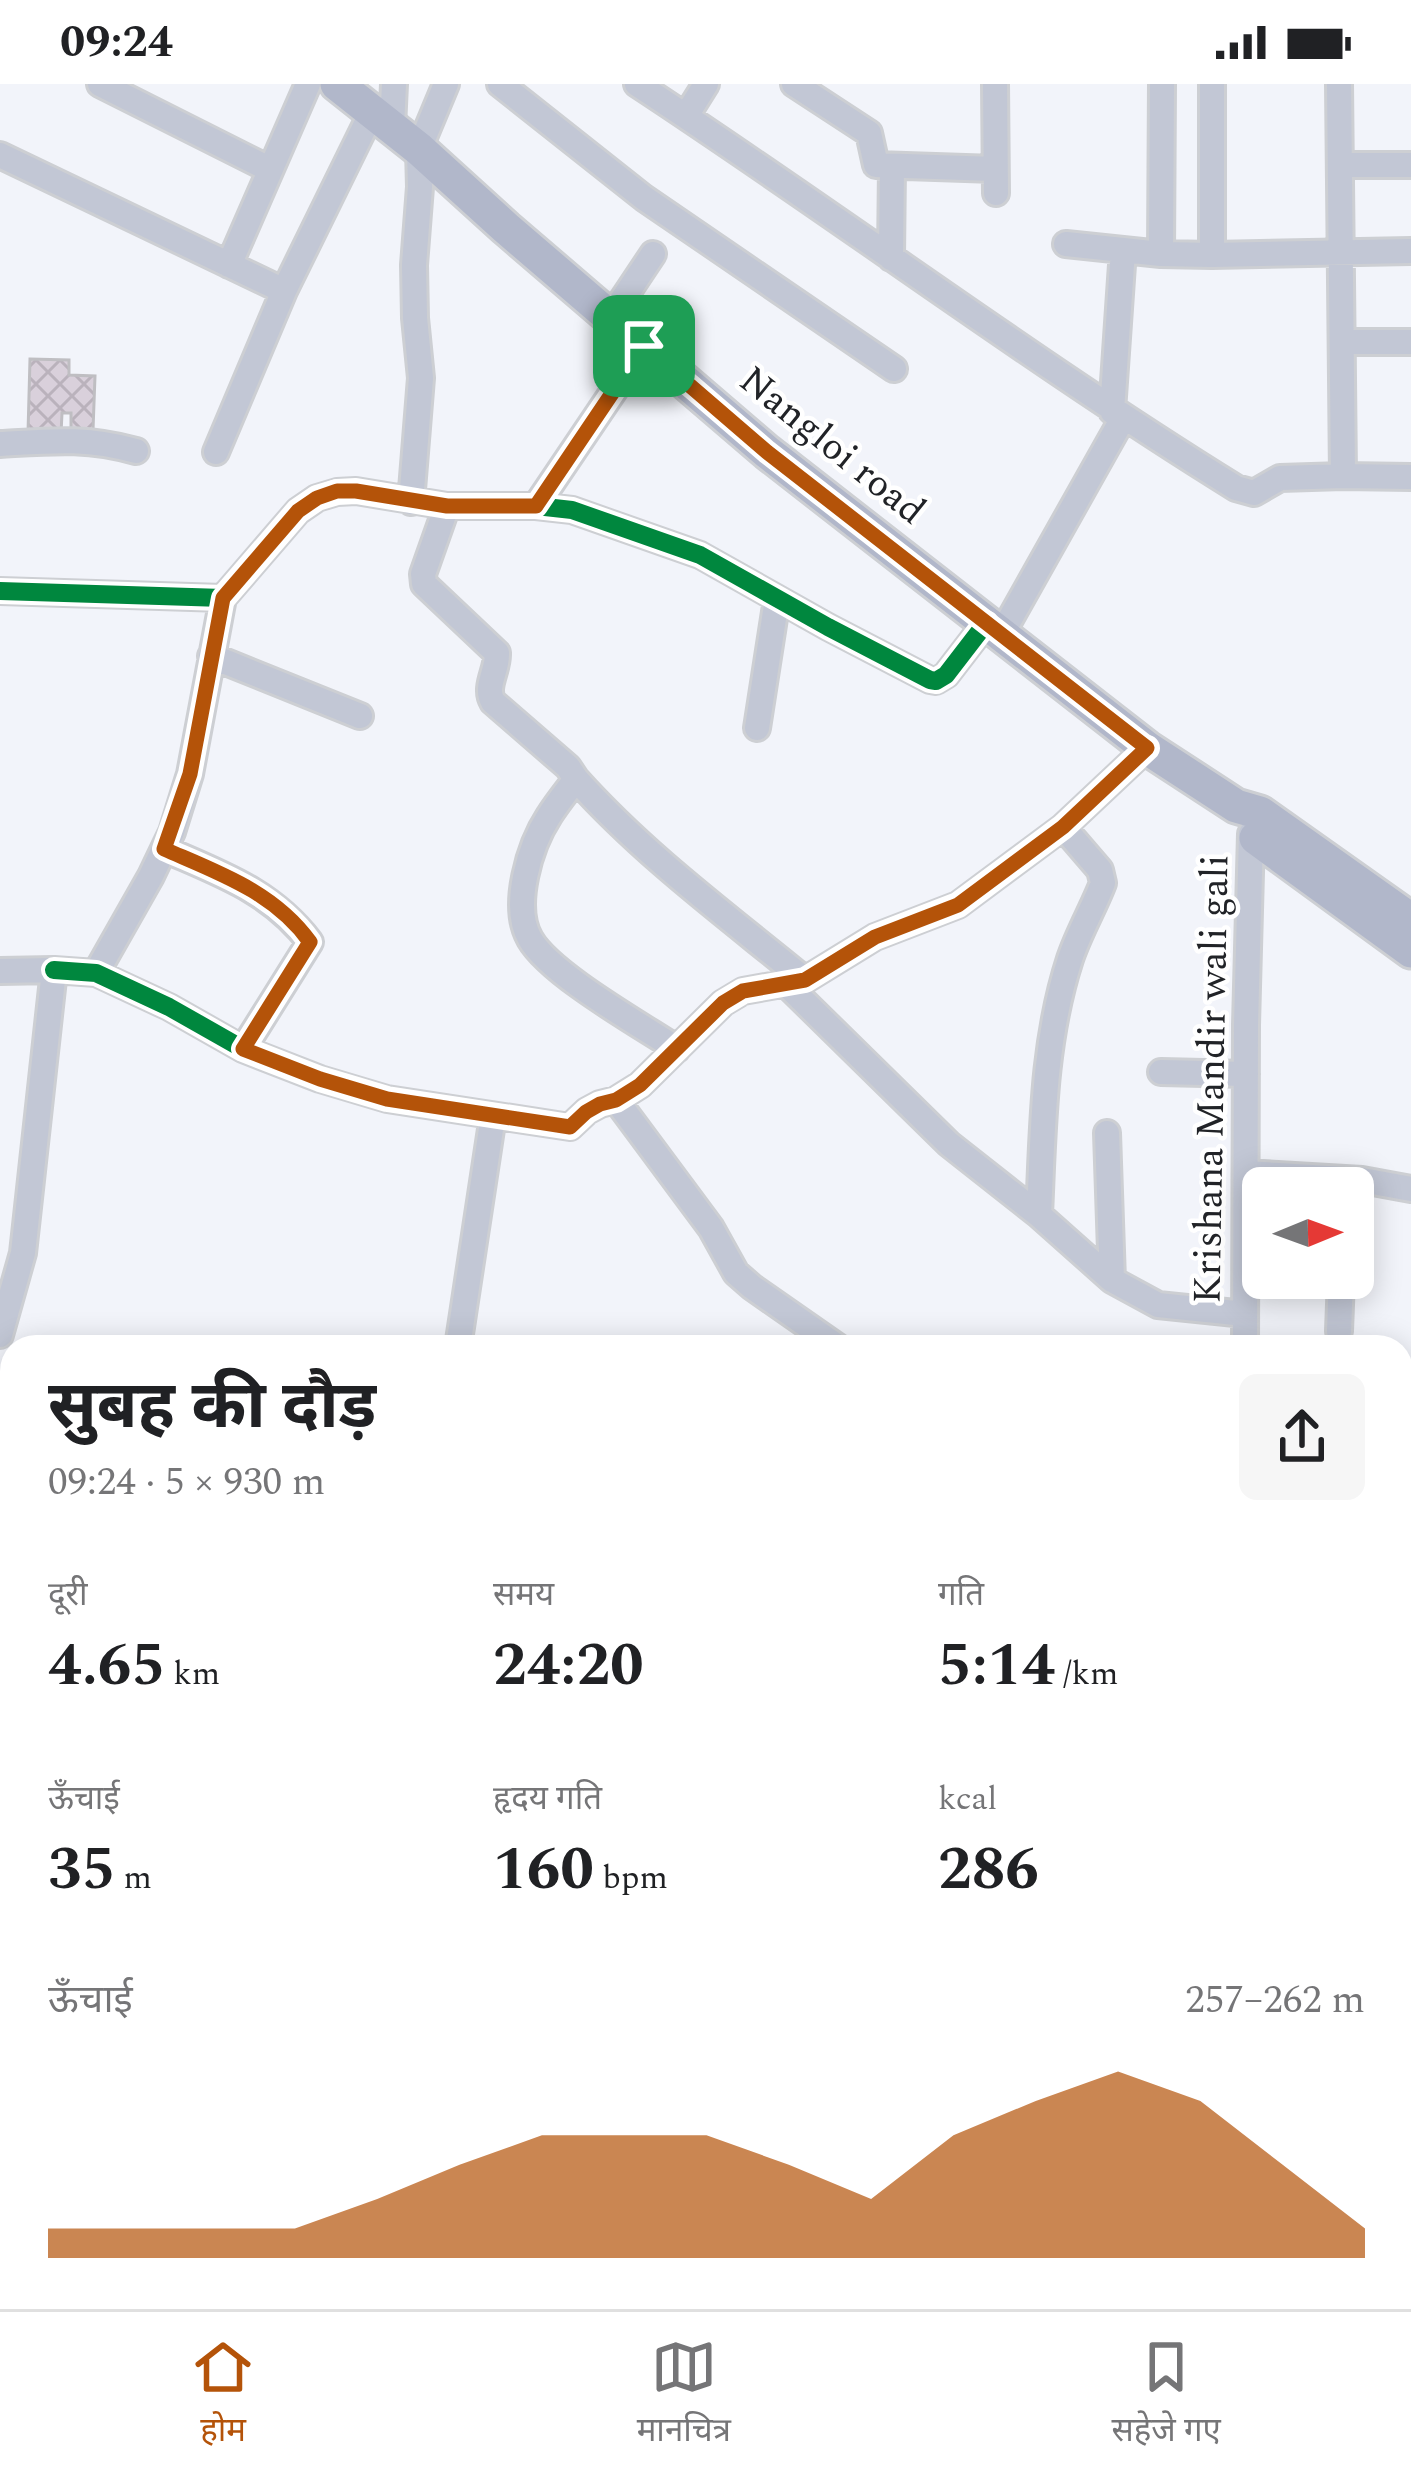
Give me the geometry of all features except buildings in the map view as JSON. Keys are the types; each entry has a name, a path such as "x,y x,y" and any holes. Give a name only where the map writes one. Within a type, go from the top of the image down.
{"main road":[{"name":"Nangloi road","path":"337,84 419,149 767,452 1147,748 1249,818"},
{"path":"1249,818 1411,920"},
{"path":"1249,818 1411,951"}],"street":[{"path":"100,84 269,169"},
{"path":"229,265 308,84"},
{"path":"216,452 284,291 382,120 394,84"},
{"path":"412,502 421,377 414,265 419,149 446,84"},
{"path":"500,84 644,198 894,369"},
{"path":"637,84 1118,415 1246,492 1258,491 1280,478 1411,477"},
{"path":"686,116 706,84"},
{"path":"794,84 863,128 871,141 874,162 880,166 995,181 995,84"},
{"path":"1160,254 1162,84"},
{"path":"1212,84 1212,255"},
{"path":"1339,84 1343,476"},
{"path":"0,155 284,291"},
{"path":"1340,165 1411,165"},
{"path":"891,258 892,166"},
{"path":"1066,244 1160,254 1411,251"},
{"path":"96,973 164,849 190,774 223,598 298,511 337,491 447,506 572,510 700,555 936,681 994,629 1118,415 1123,250"},
{"path":"610,317 653,254"},
{"path":"1342,341 1411,342"},
{"path":"536,506 644,346"},
{"path":"0,444 73,440 136,452"},
{"path":"447,506 423,574 424,584 496,653 489,689 494,703 568,767 603,809 652,855 795,982 949,1144 1112,1280 1158,1304 1245,1314"},
{"path":"0,591 223,598"},
{"path":"758,728 777,599"},
{"path":"212,656 360,716"},
{"path":"0,971 96,973 170,1007 243,1049 320,1079 387,1099 570,1127 586,1112 640,1085 723,1003 743,991 795,982 875,937 958,905 1063,827 1147,748"},
{"path":"577,779 548,816 532,851 521,909 527,935 562,972 676,1048"},
{"name":"Krishana Mandir wali gali","path":"1246,1167 1249,818"},
{"path":"1039,1215 1046,1064 1055,1012 1070,959 1103,883 1100,870 1063,827"},
{"path":"164,849 258,892 310,942 243,1049"},
{"path":"0,1335 23,1253 54,970"},
{"path":"1161,1072 1246,1074"},
{"path":"616,1100 711,1228 736,1273 821,1335"},
{"path":"460,1335 493,1116"},
{"path":"1107,1133 1112,1280"},
{"path":"1374,1186 1411,1189"},
{"name":"Krishana Mandir wali gali","path":"1245,1299 1245,1335"},
{"path":"1339,1331 1340,1299"}],"cycle path":[{"path":"0,591 223,598 298,511 317,498 356,491 447,506 572,510 700,555 930,680 946,675 986,623"},
{"path":"54,970 96,973 243,1049 320,1079 387,1099 570,1127 587,1111 640,1085 723,1003 743,991 805,980 875,937 958,905 1063,827 1147,748"}],"route":[{"path":"644,346 767,452 1147,748 1063,827 958,905 875,937 805,980 743,991 723,1003 640,1085 586,1112 570,1127 387,1099 243,1049 310,942 258,892 164,849 190,774 223,598 298,511 337,491 447,506 536,506 644,346"}]}
